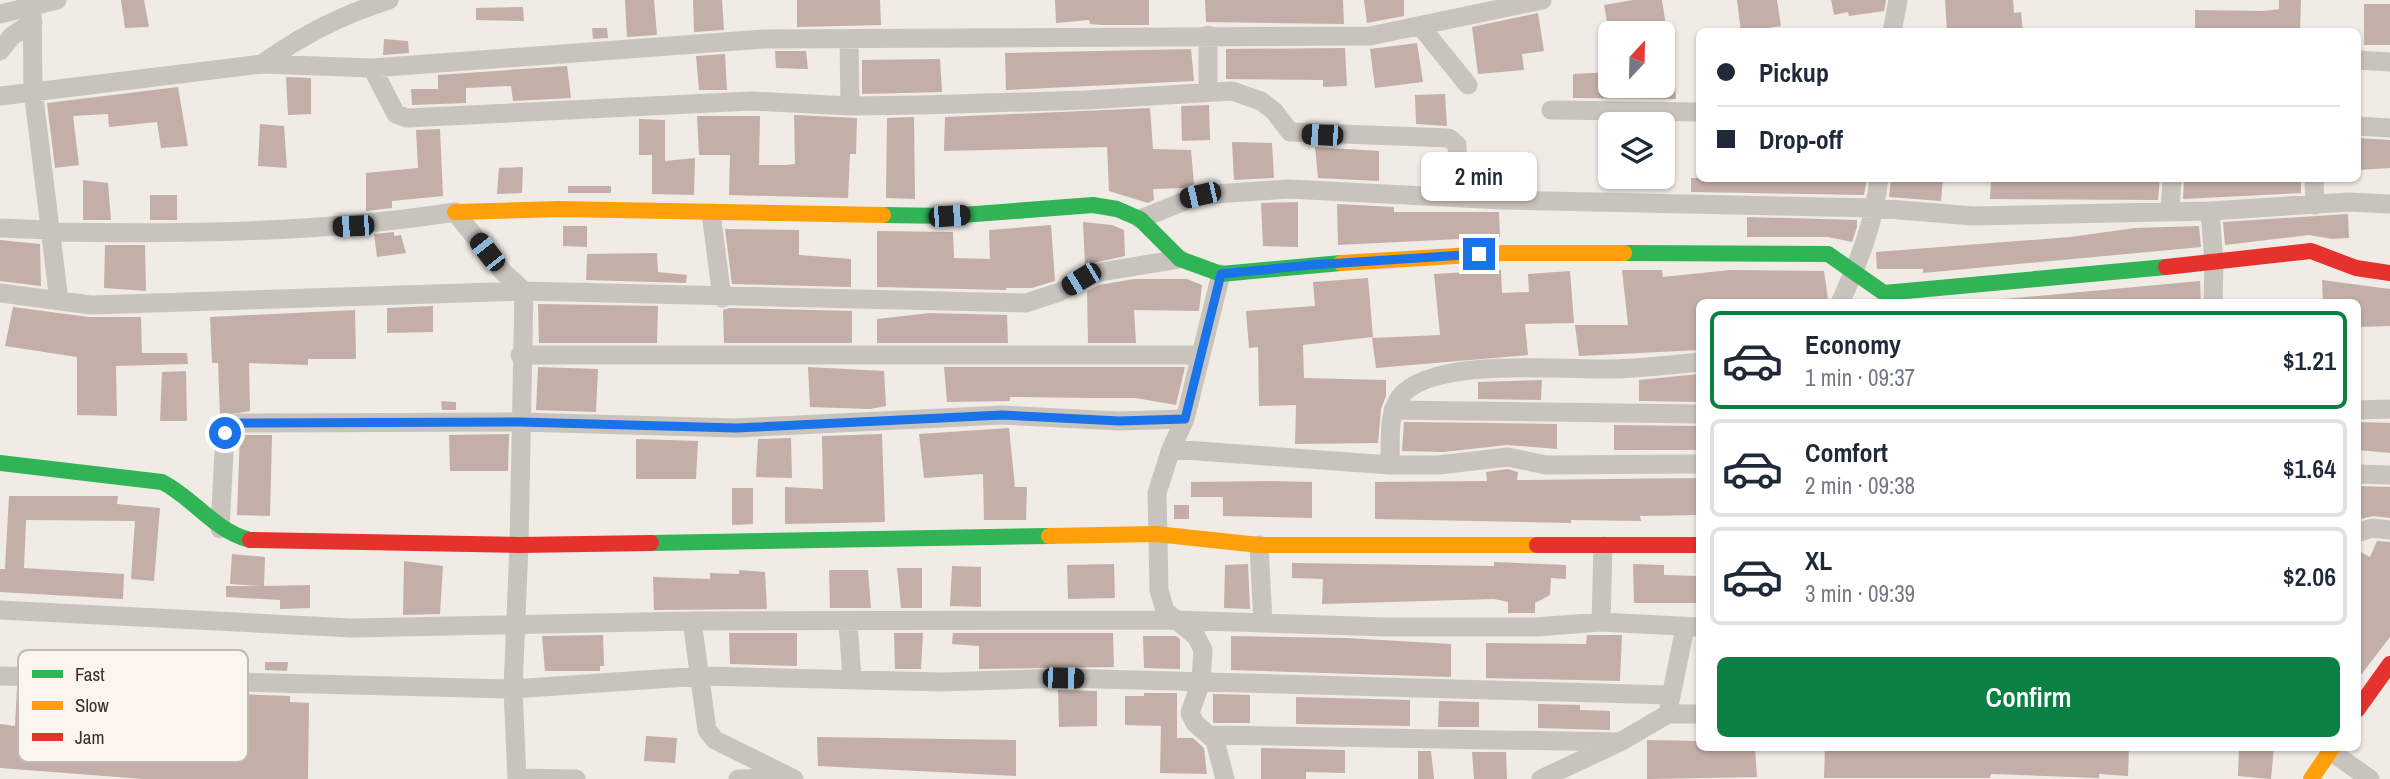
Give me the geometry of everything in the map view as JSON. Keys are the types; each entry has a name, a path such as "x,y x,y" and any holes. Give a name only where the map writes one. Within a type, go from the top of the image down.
{"street":[{"path":"0,14 32,10 57,0"},
{"path":"262,64 299,37 324,24 389,0"},
{"path":"0,96 262,64 372,68 764,39 1370,36 1542,0"},
{"path":"1893,28 1898,0"},
{"path":"0,51 32,10"},
{"path":"32,10 33,90 58,301"},
{"path":"1421,27 1468,85"},
{"path":"1208,35 1208,92"},
{"path":"849,40 850,106"},
{"path":"2361,60 2390,62"},
{"path":"372,68 396,114 407,118 751,101 850,106 1086,100 1232,91 1261,102 1274,111 1290,132 1298,134 1449,138 1457,145 1460,195"},
{"path":"1551,110 1696,112"},
{"path":"2361,126 2390,128"},
{"path":"1842,299 1866,245 1876,208 1879,182"},
{"path":"2170,212 2172,182"},
{"path":"2315,182 2315,205"},
{"path":"1140,219 1186,199 1289,189 1460,195 1502,200 1876,208 1973,216 2210,211 2349,202 2390,204"},
{"path":"0,228 200,234 353,226 455,212 559,209 949,216 1093,205 1117,209 1140,219 1180,259 1221,274 1311,265 1504,253 1828,254 1854,271 1868,286 1884,293 2311,251 2325,254 2356,268 2390,273"},
{"path":"2210,211 2214,262 2213,299"},
{"path":"455,212 502,272 524,291"},
{"path":"711,213 722,298"},
{"path":"0,293 91,305 198,304 524,291 722,298 1026,303 1060,292 1095,273 1180,259"},
{"path":"1221,274 1185,419 1171,449 1157,493 1156,534 1159,590 1166,611 1196,636 1203,650 1201,682 1189,713 1220,749 1225,779"},
{"path":"524,291 520,355 519,545 513,689 517,778 576,779"},
{"path":"520,355 1199,355"},
{"path":"1390,465 1393,410 1412,386 1475,369 1615,369 1696,362"},
{"path":"2361,410 2390,409"},
{"path":"1393,410 1696,414"},
{"path":"219,529 225,433 233,424 520,422 736,428 1002,415 1119,421 1185,419"},
{"path":"1171,449 1390,465 1438,465 1508,457 1546,465 1696,464"},
{"path":"0,463 110,479 157,480 170,486 219,529 232,537 251,540 519,545 1156,534 1259,545 1696,545"},
{"path":"2361,474 2390,475"},
{"path":"2361,532 2372,528 2390,530"},
{"path":"1259,545 1263,623"},
{"path":"1601,622 1603,546"},
{"path":"0,610 352,628 692,621 1175,620 1494,627 1601,622 1692,628 1669,704 1620,742 1544,779"},
{"path":"692,621 707,730 715,740 790,778"},
{"path":"848,622 852,679"},
{"path":"2361,706 2384,686 2390,664"},
{"path":"0,676 18,676"},
{"path":"248,682 513,689 701,676 1201,682 1669,704 1696,714"},
{"path":"1209,735 1620,742"},
{"path":"2311,779 2331,751"},
{"path":"2335,751 2370,779"},
{"path":"738,779 790,778"}],"building":[{"path":"121,0 144,0 149,27 125,28"},
{"path":"625,0 654,0 657,35 627,37"},
{"path":"693,0 722,0 724,30 694,32"},
{"path":"797,0 880,0 881,25 797,27"},
{"path":"1055,0 1149,0 1149,25 1090,24 1089,20 1056,23"},
{"path":"1205,0 1343,0 1344,24 1206,22"},
{"path":"1364,0 1404,0 1404,16 1367,23"},
{"path":"1633,0 1662,0 1665,21 1607,21 1604,5"},
{"path":"1737,0 1777,0 1781,26 1740,28"},
{"path":"1831,0 1886,0 1884,11 1849,16 1848,12 1834,15"},
{"path":"1945,0 2013,0 2014,13 2021,12 2023,28 1947,28"},
{"path":"2279,0 2301,0 2300,28 2195,28 2195,10 2279,9"},
{"path":"2364,4 2390,4 2390,45 2364,45"},
{"path":"523,7 524,21 476,20 476,8"},
{"path":"1538,13 1544,51 1522,54 1524,70 1478,74 1472,27"},
{"path":"592,28 607,28 608,38 593,39"},
{"path":"384,39 408,41 409,53 383,55"},
{"path":"1417,43 1423,82 1375,88 1370,49"},
{"path":"1345,48 1347,86 1323,87 1323,80 1226,79 1226,49"},
{"path":"1191,49 1194,81 1006,90 1005,53"},
{"path":"775,51 806,51 808,69 776,68"},
{"path":"725,54 727,90 699,90 696,56"},
{"path":"940,59 942,92 862,94 862,60"},
{"path":"567,66 571,98 513,101 511,86 466,88 466,103 412,105 411,89 438,89 438,75"},
{"path":"1598,73 1598,98 1675,98 1675,85 1676,99 1573,98 1573,74"},
{"path":"286,77 311,78 311,114 288,115"},
{"path":"178,87 188,146 161,148 157,122 109,127 108,114 73,116 79,165 55,168 47,103"},
{"path":"1445,94 1447,126 1416,124 1415,95"},
{"path":"1209,105 1210,140 1182,141 1181,106"},
{"path":"1150,108 1153,149 1191,150 1194,184 1185,188 1153,189 1154,200 1148,203 1109,191 1107,147 944,151 945,117"},
{"path":"794,115 857,118 856,154 850,154 848,198 729,195 730,155 699,155 697,116 760,116 759,165 795,164"},
{"path":"914,117 915,199 886,198 887,118"},
{"path":"639,119 665,120 665,161 695,158 694,195 652,194 652,155 639,155"},
{"path":"260,124 284,126 287,168 258,166"},
{"path":"440,129 443,196 392,201 392,208 366,211 366,173 418,168 416,130"},
{"path":"2361,138 2390,140 2390,168 2361,170"},
{"path":"1232,142 1272,143 1274,178 1234,180"},
{"path":"1315,147 1379,151 1379,181 1318,178"},
{"path":"1530,152 1530,182 1496,184 1496,153"},
{"path":"523,167 522,193 497,194 499,168"},
{"path":"1691,178 1696,178 1696,182 1866,182 1864,195 1691,192"},
{"path":"83,180 108,183 111,220 83,220"},
{"path":"1891,182 1943,182 1941,201 1889,197"},
{"path":"1991,182 2160,182 2158,200 1990,199"},
{"path":"2184,182 2301,182 2301,193 2183,199"},
{"path":"568,186 611,186 611,193 568,193"},
{"path":"150,195 177,195 177,220 150,220"},
{"path":"1298,202 1298,247 1263,246 1261,203"},
{"path":"1337,204 1394,207 1394,212 1499,212 1500,237 1338,245"},
{"path":"2348,214 2349,238 2332,239 2309,235 2225,245 2223,222"},
{"path":"1747,217 1857,220 1857,227 1852,242 1828,237 1747,237"},
{"path":"1083,222 1112,225 1124,230 1125,256 1085,265"},
{"path":"1051,225 1055,281 1032,288 1006,290 877,287 877,231 953,232 954,258 990,259 989,230"},
{"path":"563,226 587,226 587,247 563,246"},
{"path":"2199,226 2201,247 1923,273 1923,269 1877,269 1876,252 2070,237 2135,228"},
{"path":"725,229 799,230 799,255 851,259 851,287 732,284"},
{"path":"394,232 394,236 401,235 406,253 377,257 374,234"},
{"path":"0,240 40,244 41,286 0,281"},
{"path":"105,245 145,245 146,291 104,288"},
{"path":"657,253 658,272 687,275 686,283 586,280 587,254"},
{"path":"1501,270 1502,293 1529,292 1528,274 1570,271 1574,323 1525,324 1528,355 1376,368 1372,338 1440,335 1434,274"},
{"path":"1622,270 1662,270 1663,277 1730,270 1824,271 1828,299 1696,299 1696,350 1579,356 1575,325 1628,325"},
{"path":"1368,278 1373,337 1303,345 1304,378 1386,380 1378,443 1295,444 1296,405 1259,406 1258,347 1249,348 1246,311 1315,306 1313,282"},
{"path":"1134,279 1187,279 1202,285 1199,311 1134,310 1136,343 1088,343 1087,291 1099,285"},
{"path":"2322,280 2390,289 2390,326 2361,327 2361,299 2323,299"},
{"path":"2200,281 2201,299 2004,299"},
{"path":"538,304 658,306 657,343 539,343"},
{"path":"433,306 433,332 387,333 387,308"},
{"path":"13,307 89,317 141,317 142,353 187,353 188,364 116,366 117,416 77,415 77,357 5,346"},
{"path":"355,310 356,359 308,359 308,365 249,363 250,411 220,416 218,363 212,363 210,317"},
{"path":"723,310 852,311 852,343 724,343"},
{"path":"930,313 1007,315 1008,343 877,343 877,319"},
{"path":"538,367 598,369 596,412 536,410"},
{"path":"808,367 884,371 886,406 870,409 810,407"},
{"path":"944,367 1185,367 1176,405 1135,398 1010,397 1010,401 947,402"},
{"path":"186,371 187,421 160,421 162,372"},
{"path":"1696,374 1696,402 1639,401 1639,380"},
{"path":"1542,380 1541,400 1478,399 1478,382"},
{"path":"441,401 456,402 456,410 442,410"},
{"path":"1404,422 1557,424 1557,449 1507,445 1443,452 1402,451"},
{"path":"2361,422 2390,423 2390,453 2361,450"},
{"path":"1614,425 1696,426 1696,450 1614,450"},
{"path":"1009,428 1015,487 1027,487 1026,520 984,520 983,474 924,478 919,434"},
{"path":"509,434 508,471 450,471 449,435"},
{"path":"882,434 885,522 785,524 785,487 823,489 822,436"},
{"path":"240,435 272,435 270,516 237,515"},
{"path":"791,438 792,478 756,477 758,439"},
{"path":"636,439 698,441 696,479 636,479"},
{"path":"1507,469 1518,472 1517,480 1696,478 1696,515 1640,516 1641,521 1571,520 1571,523 1375,519 1375,482 1487,481 1486,472"},
{"path":"1191,482 1312,482 1312,518 1223,516 1223,497 1191,497"},
{"path":"2361,486 2390,487 2390,518 2373,516 2361,519"},
{"path":"732,488 753,488 753,524 732,525"},
{"path":"9,496 118,496 117,504 160,508 154,581 131,579 135,521 26,520 24,568 124,574 123,599 0,592 0,569 5,569"},
{"path":"1174,505 1189,505 1189,519 1174,519"},
{"path":"2377,541 2390,542 2390,637 2361,675 2361,552 2370,557"},
{"path":"232,554 265,557 264,586 310,585 310,608 280,609 280,600 226,597 226,586 261,586 230,584"},
{"path":"404,561 443,566 440,614 403,615"},
{"path":"1494,562 1566,565 1566,579 1551,578 1550,595 1535,603 1535,613 1508,613 1508,602 1494,599 1322,604 1323,579 1292,578 1292,563 1494,566"},
{"path":"1114,564 1115,598 1068,599 1067,565"},
{"path":"1248,564 1250,609 1224,608 1225,565"},
{"path":"1633,564 1664,565 1664,575 1696,576 1696,603 1634,603"},
{"path":"952,566 981,567 981,607 950,606"},
{"path":"897,568 922,568 922,608 901,608"},
{"path":"739,570 765,572 767,609 654,610 653,577 710,579 710,573 739,574"},
{"path":"829,570 868,570 871,608 830,608"},
{"path":"729,633 797,633 797,666 730,664"},
{"path":"894,633 923,633 921,669 895,669"},
{"path":"953,633 1113,633 1114,667 979,669 979,646 952,644"},
{"path":"603,635 604,666 600,666 600,671 545,671 542,636"},
{"path":"1587,635 1622,635 1620,681 1486,678 1486,643 1586,644"},
{"path":"1143,636 1176,636 1180,639 1180,669 1144,668"},
{"path":"1231,636 1346,638 1451,644 1451,677 1231,670"},
{"path":"265,662 288,662 287,671 265,670"},
{"path":"18,689 18,762 248,762 248,694 290,696 290,702 309,703 308,779 144,779 0,768 0,724 15,726"},
{"path":"1058,690 1097,691 1097,726 1059,727"},
{"path":"1144,693 1177,693 1177,738 1193,738 1204,748 1207,774 1160,773 1161,726 1125,725 1125,696 1144,696"},
{"path":"1213,694 1250,695 1250,723 1213,723"},
{"path":"1296,697 1410,700 1410,726 1296,724"},
{"path":"1439,701 1479,702 1479,727 1438,727"},
{"path":"1538,704 1580,705 1580,710 1610,711 1610,730 1538,728"},
{"path":"646,736 677,738 675,763 644,761"},
{"path":"817,737 1016,740 1016,776 818,766"},
{"path":"1647,740 1696,741 1696,751 1755,751 1757,777 1647,779"},
{"path":"1261,748 1345,750 1345,773 1306,772 1306,779 1261,779"},
{"path":"1418,751 1431,751 1434,779 1418,779"},
{"path":"1825,751 2129,751 2128,776 2099,774 2099,778 1991,774 1990,778 1824,778"},
{"path":"2239,751 2274,751 2271,779 2238,776"},
{"path":"1472,752 1506,752 1507,779 1474,779"}],"traffic: fast":[{"path":"883,215 949,216 1093,205 1117,209 1140,219 1180,259 1221,274 1341,263"},
{"path":"1624,253 1828,254 1884,293 2166,267"},
{"path":"0,463 162,482 225,529 250,540"},
{"path":"651,543 1049,536"}],"traffic: slow":[{"path":"455,212 559,209 883,215"},
{"path":"1341,263 1504,253 1624,253"},
{"path":"1049,536 1156,534 1259,545 1537,545"},
{"path":"2311,779 2330,751"}],"traffic: jam":[{"path":"2166,267 2311,251 2356,268 2390,273"},
{"path":"250,540 519,545 651,543"},
{"path":"1537,545 1696,545"},
{"path":"2361,704 2390,664"}],"route":[{"path":"225,433 229,426 238,423 520,422 736,428 1002,415 1119,421 1185,419 1221,274 1479,254"}]}
